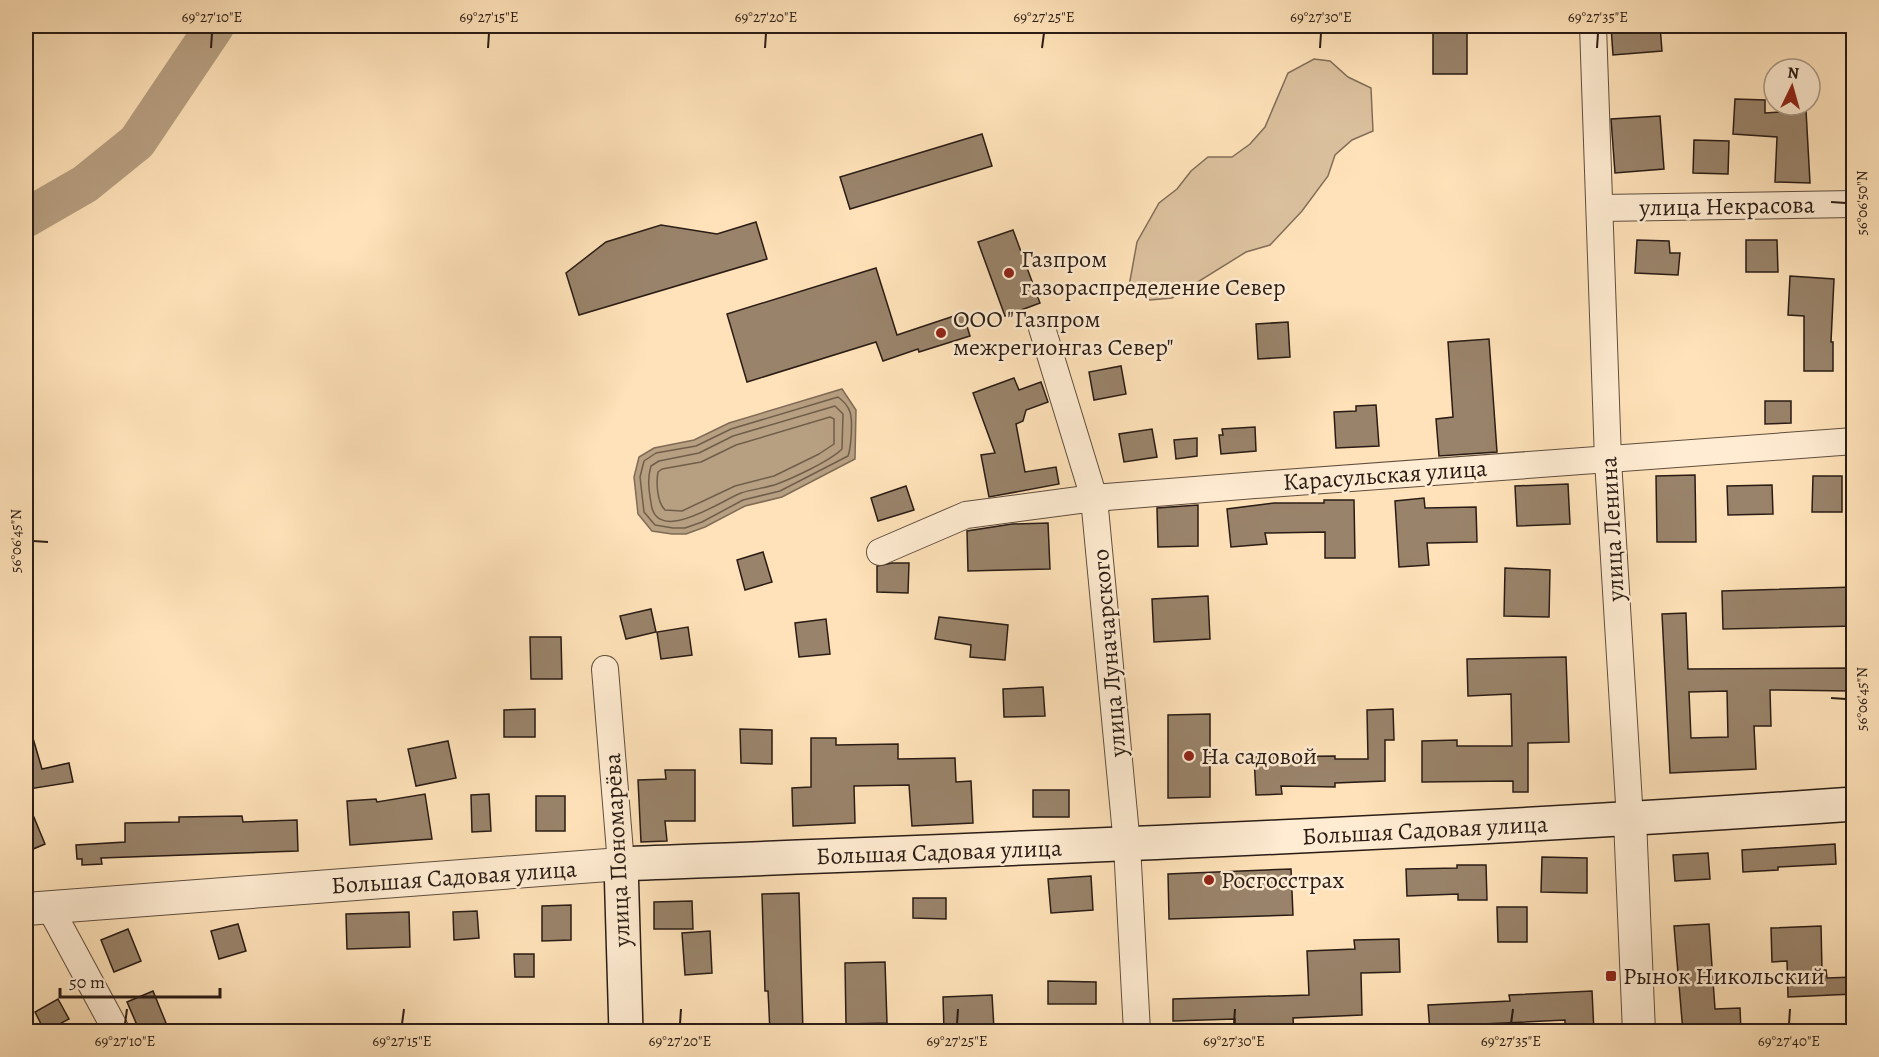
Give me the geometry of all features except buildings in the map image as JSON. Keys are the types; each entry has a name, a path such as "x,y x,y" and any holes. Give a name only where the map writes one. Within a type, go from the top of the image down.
{"main road":[{"name":"Большая Садовая улица","path":"621,864 1127,845 1630,820 1854,804"},
{"name":"улица Пономарёва","path":"621,864 626,1032"}],"street":[{"name":"улица Ленина","path":"1593,26 1608,460 1630,820 1639,1032"},
{"name":"улица Некрасова","path":"1600,208 1854,204"},
{"path":"880,552 966,515 1094,498 1042,328"},
{"name":"Карасульская улица","path":"1094,498 1435,470 1608,460 1854,441"},
{"name":"улица Луначарского","path":"1094,498 1127,845 1137,1032"},
{"name":"улица Пономарёва","path":"605,669 621,864"},
{"name":"Большая Садовая улица","path":"38,909 621,864"},
{"path":"38,909 117,1032"}],"shaded area":[{"path":"1314,59 1330,61 1348,77 1371,88 1373,131 1352,140 1335,155 1328,176 1302,211 1270,245 1246,252 1172,298 1150,300 1129,286 1137,242 1159,203 1177,189 1191,171 1208,157 1232,157 1250,144 1265,127 1288,73"}],"water":[{"path":"842,389 856,410 855,459 782,497 745,506 705,527 686,534 652,531 638,514 634,477 639,457 654,448 694,440 729,423"}],"waterway":[{"path":"26,218 85,184 137,142 215,26"}],"place":[{"name":"Газпром газораспределение Север","path":"1009,273"},
{"name":"ООО \"Газпром межрегионгаз Север\"","path":"941,333"},
{"name":"На садовой","path":"1189,756"},
{"name":"Росгосстрах","path":"1209,880"},
{"name":"Рынок Никольский","path":"1611,976"}]}
